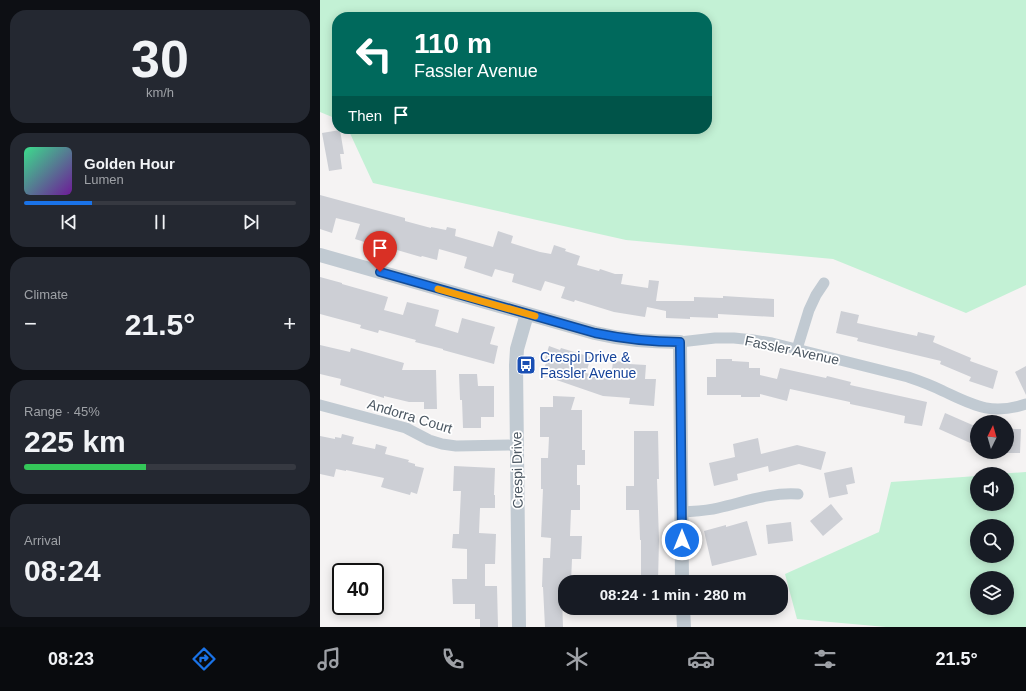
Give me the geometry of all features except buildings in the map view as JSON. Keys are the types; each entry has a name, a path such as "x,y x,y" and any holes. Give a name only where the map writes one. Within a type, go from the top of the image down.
{"street":[{"name":"Fassler Avenue","path":"320,255 595,333 640,341 680,342 715,338 734,338 772,343 914,379 978,407 998,409 1026,404"},
{"path":"797,349 809,310 824,283"},
{"name":"Crespi Drive","path":"519,627 516,364 517,349 527,314"},
{"path":"680,342 682,575"},
{"name":"Andorra Court","path":"320,405 406,428 429,440 442,444 456,446 517,445"},
{"path":"681,512 717,508 764,496 787,493 798,494"},
{"path":"683,615 684,627"}],"green space":[{"path":"320,0 1026,0 1026,285 966,313 833,259 626,240 373,183 350,134 712,134 712,12 332,12 332,117 320,112"},
{"path":"1026,472 1026,627 886,627 797,619 788,585 788,575 785,574 879,532 891,482 970,476 970,511 1014,511 1014,473"}],"slow traffic":[{"path":"438,289 535,316"}],"place":[{"name":"Crespi Drive & Fassler Avenue","path":"526,365"}],"route":[{"path":"380,272 595,333 640,341 680,342 682,540"}]}
